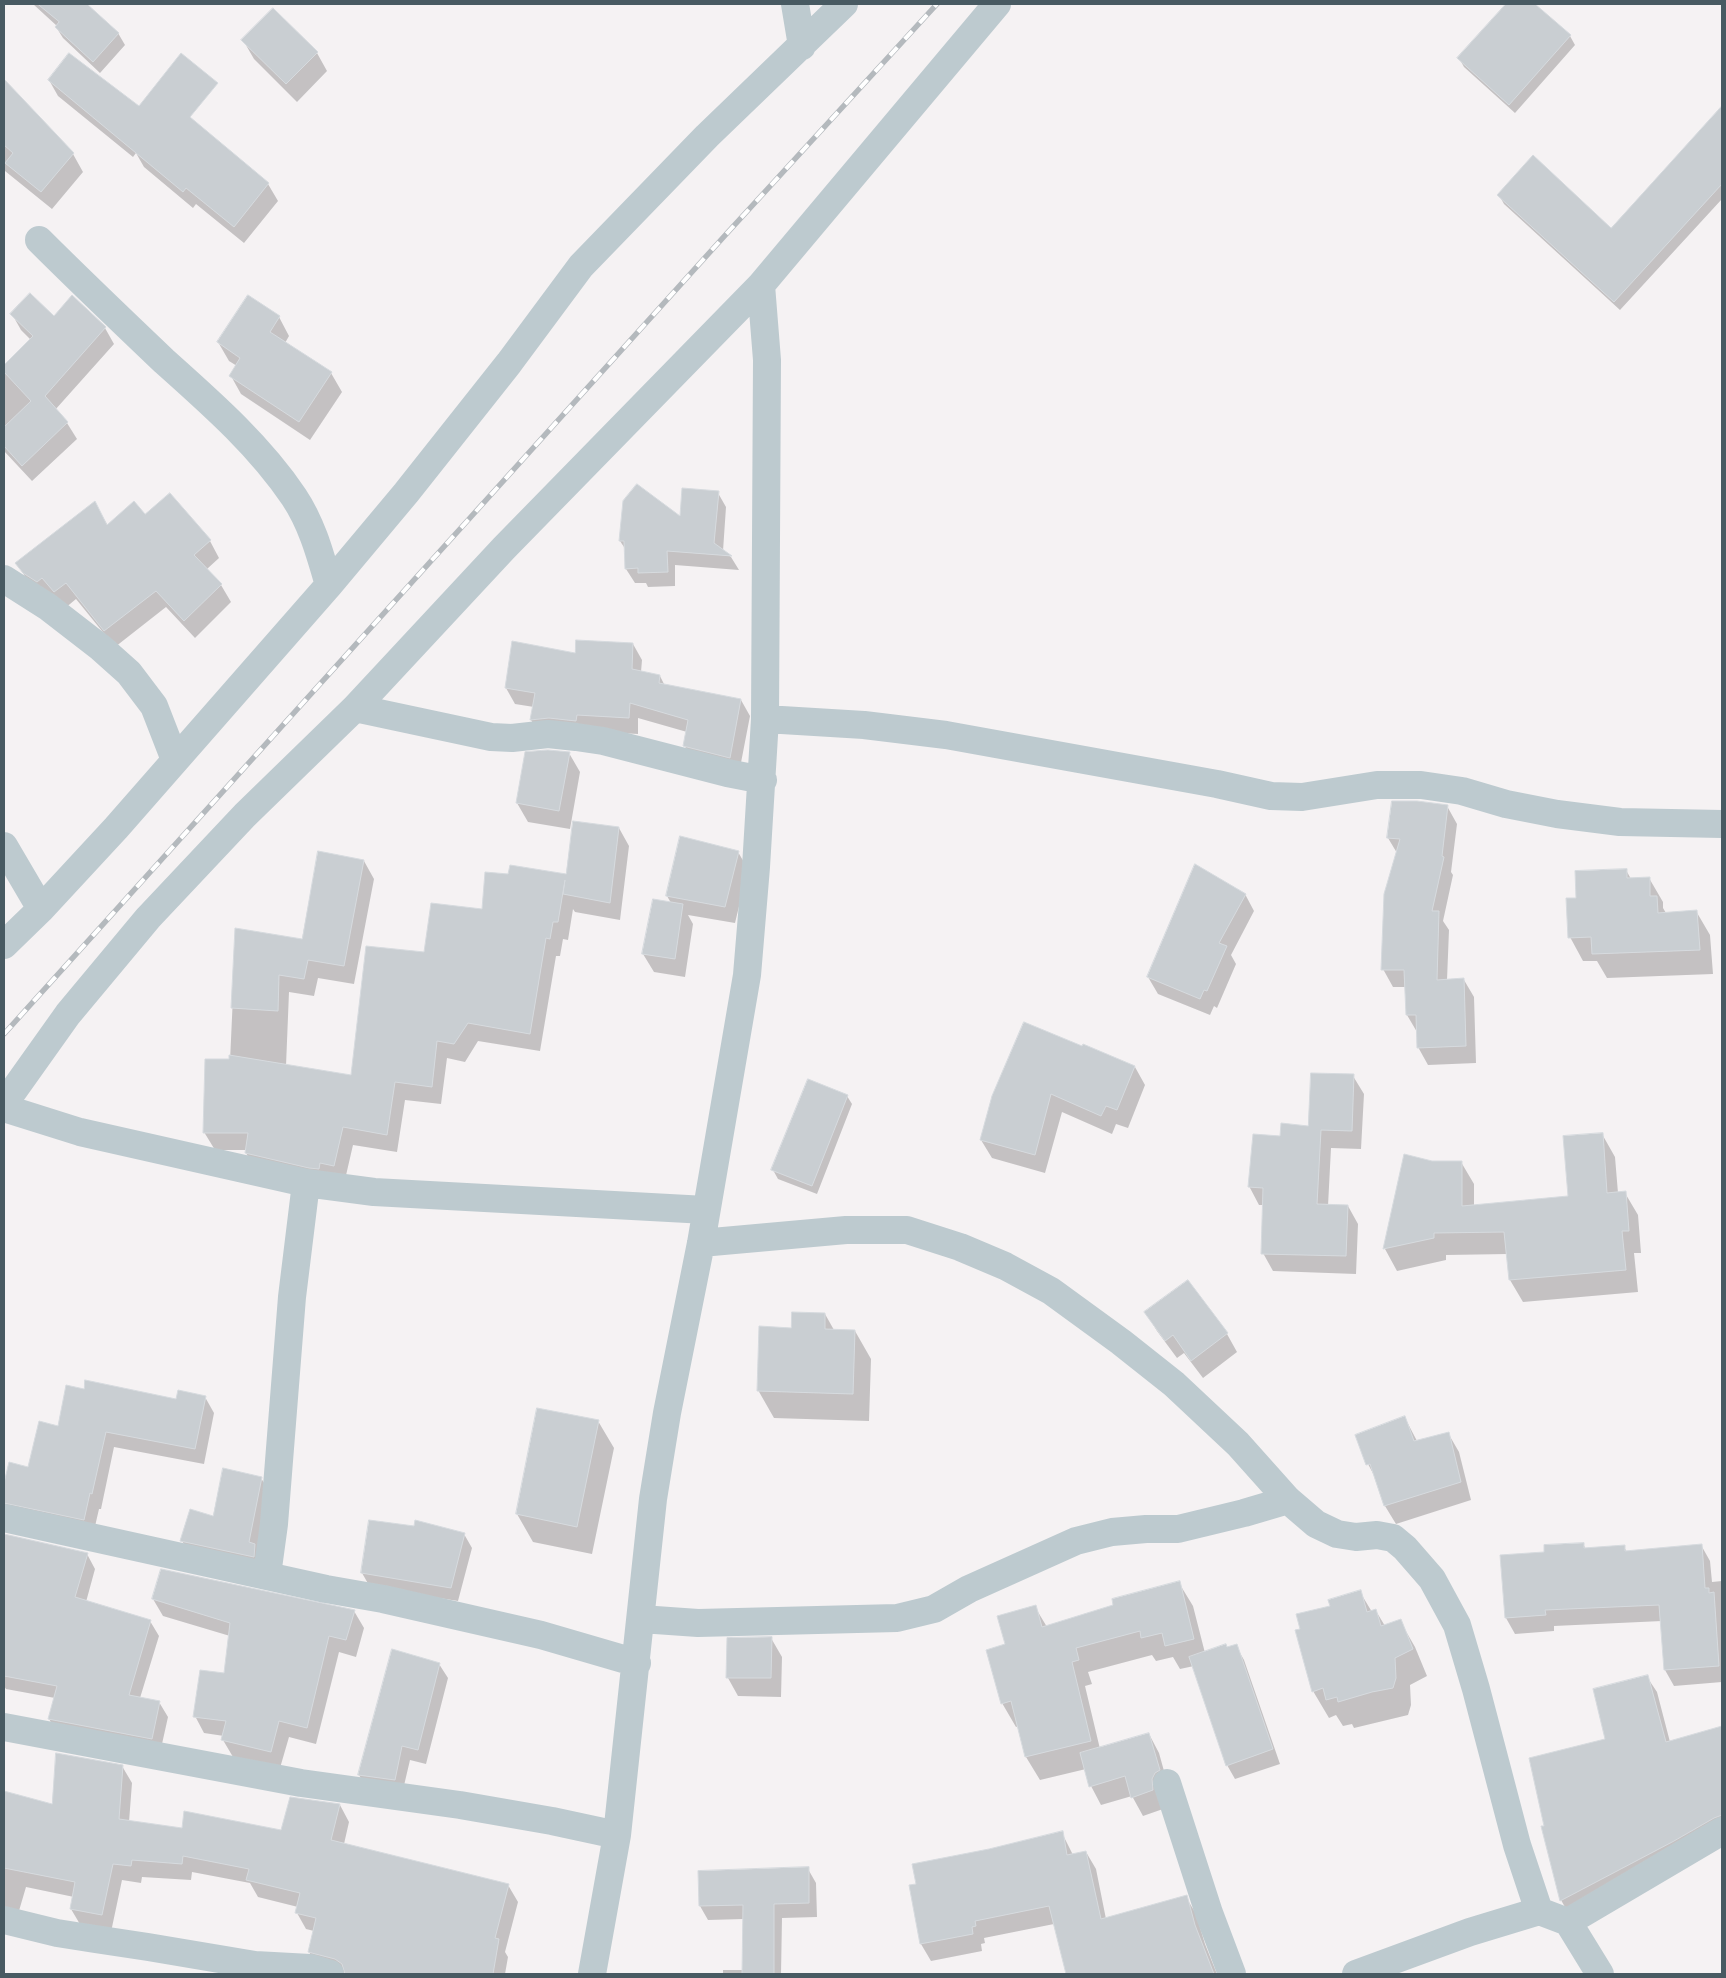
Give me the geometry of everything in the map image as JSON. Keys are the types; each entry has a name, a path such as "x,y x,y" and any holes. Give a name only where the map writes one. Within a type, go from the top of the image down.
{"street":[{"path":"796,4 802,46"},
{"path":"4,944 41,909 116,828 329,585 406,493 509,363 581,266 707,136 844,4"},
{"path":"706,1210 374,1192 306,1183 265,1176 80,1132 4,1106 68,1014 148,918 245,816 355,708 504,548 761,285 997,4"},
{"path":"39,240 124,323 220,411 266,458 295,498 315,537 329,585"},
{"path":"592,1974 617,1835 637,1663 653,1499 747,975 763,780 766,719 767,379 761,285"},
{"path":"4,579 48,607 101,648 129,673 154,706 175,760"},
{"path":"355,708 491,737 512,738 548,734 603,741 682,763 763,780"},
{"path":"766,719 864,726 946,735 1218,784 1271,796 1302,797 1377,785 1421,785 1462,791 1514,806 1620,822 1722,824"},
{"path":"4,846 41,909"},
{"path":"268,1575 274,1524 292,1297 306,1183"},
{"path":"700,1243 846,1230 907,1230 960,1247 1005,1266 1051,1291 1122,1342 1174,1384 1238,1444 1288,1500 1316,1524 1337,1534 1356,1537 1377,1534 1393,1538 1405,1548 1432,1579 1457,1626 1476,1689 1517,1845 1539,1911"},
{"path":"641,1619 698,1623 897,1618 934,1609 970,1590 1076,1542 1112,1532 1178,1529 1234,1516 1288,1500"},
{"path":"4,1518 326,1589 383,1599 541,1635 637,1663"},
{"path":"4,1727 301,1783 460,1805 552,1821 617,1835"},
{"path":"1167,1782 1209,1913 1232,1974"},
{"path":"1568,1922 1722,1832"},
{"path":"1356,1974 1470,1932 1539,1911 1568,1922 1600,1974"},
{"path":"4,1920 95,1940 148,1946 255,1965 304,1967 330,1974"}],"building":[{"path":"38,4 87,4 119,33 93,62 55,27 59,22"},
{"path":"1506,4 1535,4 1571,35 1509,105 1457,58"},
{"path":"273,8 318,52 286,84 241,40"},
{"path":"69,53 139,106 181,53 218,83 190,117 269,183 234,227 186,188 183,192 48,80"},
{"path":"4,79 74,153 41,192 5,163 13,153 4,145"},
{"path":"1722,106 1722,184 1614,302 1497,195 1533,155 1611,228"},
{"path":"30,293 54,316 72,295 106,327 45,396 68,422 22,466 4,446 4,427 31,401 4,372 4,365 33,336 10,314"},
{"path":"248,295 280,316 270,332 332,372 299,422 229,376 240,358 217,342"},
{"path":"637,484 680,516 682,488 719,491 714,543 732,556 667,551 668,572 638,573 638,568 625,569 624,541 619,541 623,501"},
{"path":"170,493 211,540 194,555 222,584 184,621 156,591 104,631 66,583 54,592 42,578 37,582 23,573 15,563 95,501 107,525 134,501 145,514"},
{"path":"576,640 633,643 632,669 660,675 659,683 741,699 730,758 683,746 688,720 630,703 629,718 577,715 576,721 549,718 530,720 535,693 505,688 512,641 575,653"},
{"path":"548,750 570,752 559,811 516,803 525,752"},
{"path":"1392,801 1417,801 1448,805 1442,856 1444,857 1432,911 1439,911 1437,980 1464,978 1466,1046 1417,1048 1416,1015 1406,1015 1404,970 1381,970 1384,894 1400,839 1387,838"},
{"path":"573,821 619,827 610,903 563,894 565,880 558,922 553,922 550,939 546,938 530,1034 468,1023 454,1044 437,1041 432,1087 395,1082 387,1135 343,1127 334,1166 320,1163 319,1169 309,1168 245,1153 248,1133 203,1133 205,1059 229,1059 229,1055 351,1075 366,946 424,952 431,903 482,909 485,872 508,874 510,865 566,874"},
{"path":"680,836 739,851 725,907 666,896"},
{"path":"318,851 364,860 344,966 308,960 304,979 279,975 278,1011 231,1008 235,928 302,939"},
{"path":"1195,864 1246,894 1219,943 1227,946 1207,991 1204,990 1200,999 1147,977"},
{"path":"1627,869 1627,878 1650,877 1650,896 1657,896 1658,913 1697,910 1700,950 1592,954 1591,937 1568,938 1566,898 1576,898 1575,871"},
{"path":"653,899 683,904 675,959 642,954"},
{"path":"1024,1022 1135,1066 1117,1110 1106,1106 1101,1116 1051,1094 1035,1155 980,1140 992,1096"},
{"path":"1311,1073 1354,1074 1352,1131 1321,1130 1317,1204 1348,1205 1346,1256 1261,1254 1263,1188 1248,1187 1253,1134 1280,1136 1281,1123 1308,1126"},
{"path":"808,1079 848,1095 812,1186 771,1170"},
{"path":"1603,1133 1607,1193 1626,1191 1629,1231 1622,1231 1626,1270 1509,1280 1504,1232 1434,1233 1434,1238 1383,1249 1404,1154 1432,1161 1462,1161 1462,1206 1568,1196 1563,1136"},
{"path":"1188,1280 1228,1333 1191,1361 1173,1335 1165,1341 1144,1312"},
{"path":"792,1312 825,1313 825,1329 855,1330 853,1394 757,1391 759,1326 791,1328"},
{"path":"85,1380 176,1399 178,1390 206,1396 195,1449 106,1432 84,1520 4,1503 4,1483 9,1462 28,1467 39,1421 58,1426 66,1385 84,1389"},
{"path":"537,1408 599,1420 577,1527 516,1514"},
{"path":"1405,1416 1414,1441 1449,1432 1461,1482 1384,1506 1370,1464 1366,1465 1355,1435"},
{"path":"223,1468 262,1477 249,1542 255,1544 254,1557 180,1541 190,1509 213,1516"},
{"path":"369,1520 414,1526 415,1520 465,1533 451,1588 361,1573"},
{"path":"4,1534 88,1553 75,1597 151,1620 129,1695 160,1701 152,1739 48,1719 57,1686 4,1676"},
{"path":"1584,1543 1584,1548 1625,1545 1625,1551 1702,1544 1705,1588 1709,1588 1709,1593 1714,1592 1719,1666 1664,1670 1659,1605 1545,1610 1546,1615 1505,1618 1500,1555 1544,1552 1544,1545"},
{"path":"161,1569 355,1610 346,1640 329,1636 307,1728 279,1721 271,1752 221,1740 226,1721 193,1717 200,1670 224,1673 230,1623 152,1599"},
{"path":"1180,1581 1194,1639 1165,1646 1162,1633 1141,1638 1140,1631 1076,1648 1079,1660 1072,1662 1091,1741 1025,1757 1011,1701 1001,1704 986,1650 1005,1644 997,1616 1036,1605 1042,1627 1113,1605 1112,1599"},
{"path":"1361,1590 1367,1612 1376,1609 1381,1626 1401,1619 1413,1649 1395,1658 1396,1678 1393,1688 1338,1702 1337,1697 1326,1700 1323,1688 1312,1692 1295,1630 1300,1629 1296,1614 1330,1606 1328,1600"},
{"path":"772,1637 771,1678 726,1678 727,1638"},
{"path":"1226,1644 1227,1647 1237,1644 1273,1749 1226,1766 1189,1657"},
{"path":"392,1649 440,1663 418,1750 402,1746 395,1780 358,1775"},
{"path":"1648,1675 1666,1742 1722,1726 1722,1815 1560,1901 1541,1826 1544,1826 1529,1758 1605,1739 1593,1689"},
{"path":"1149,1733 1160,1770 1155,1773 1152,1779 1153,1790 1131,1798 1125,1776 1089,1787 1080,1753"},
{"path":"56,1753 123,1765 119,1819 182,1828 184,1811 281,1830 290,1797 340,1804 331,1840 509,1884 495,1938 499,1939 493,1974 345,1974 342,1964 335,1959 308,1952 316,1918 295,1913 300,1893 246,1880 249,1869 183,1856 182,1864 132,1860 131,1866 113,1864 102,1915 70,1909 75,1882 4,1868 4,1791 52,1804"},
{"path":"1063,1831 1067,1855 1086,1851 1101,1919 1187,1895 1195,1925 1214,1974 1066,1974 1049,1906 975,1921 976,1926 972,1927 973,1934 920,1944 909,1885 916,1884 912,1864 989,1849"},
{"path":"809,1867 809,1903 774,1904 774,1974 742,1974 743,1905 699,1906 698,1871"}],"railway":[{"path":"4,1034 729,231 937,4"}]}
